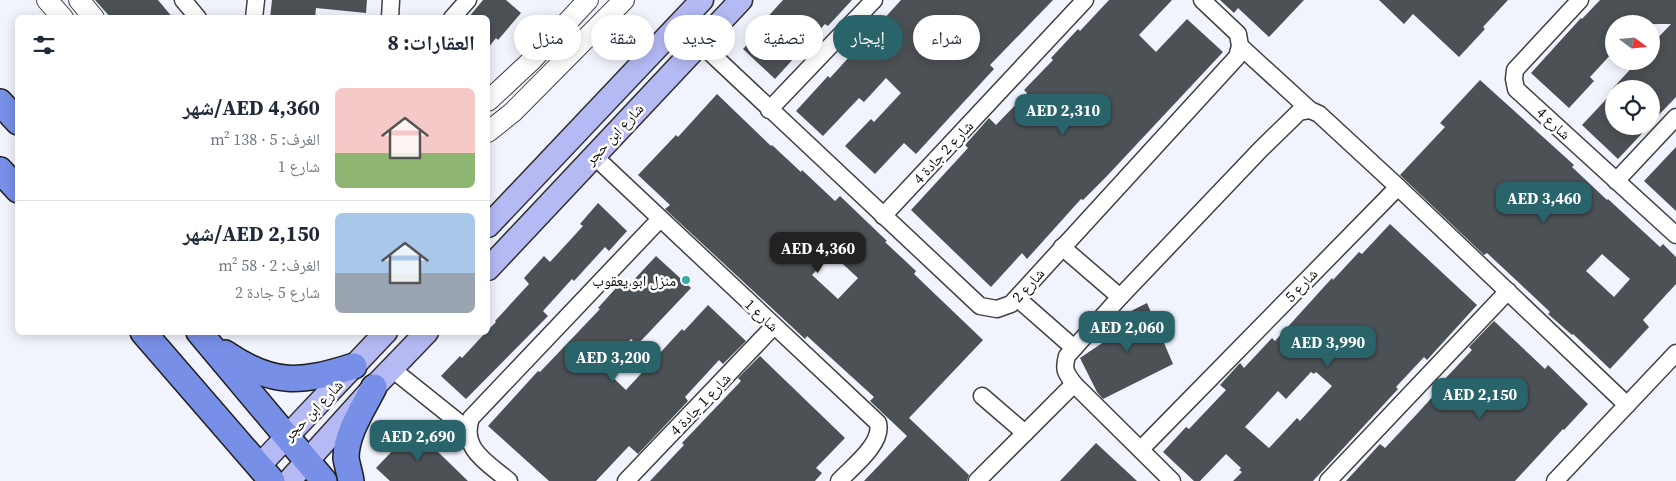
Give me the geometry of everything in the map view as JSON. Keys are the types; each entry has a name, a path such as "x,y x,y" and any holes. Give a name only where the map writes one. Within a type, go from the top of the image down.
{"main road":[{"name":"شارع ابن حجر","path":"490,224 702,0"},
{"name":"شارع ابن حجر","path":"727,15 741,0"},
{"name":"شارع ابن حجر","path":"490,267 684,60"},
{"path":"0,102 15,119"},
{"path":"0,170 15,181"},
{"path":"0,170 15,187"},
{"path":"146,335 266,473"},
{"name":"شارع ابن حجر","path":"266,473 287,436 383,335"},
{"name":"شارع ابن حجر","path":"289,481 424,335"},
{"path":"202,336 239,363 267,376 294,380 321,376 354,366"},
{"path":"202,336 287,436 306,462 324,481"},
{"path":"351,481 346,458 348,443 354,426 374,387"}],"street":[{"path":"47,0 60,15"},
{"path":"80,0 92,15"},
{"path":"183,0 196,15"},
{"path":"254,15 256,0"},
{"path":"390,15 391,0"},
{"path":"455,15 468,0"},
{"path":"490,99 531,61 588,0"},
{"path":"769,110 874,0"},
{"name":"شارع 2 جادة 4","path":"883,216 1085,0"},
{"path":"1202,0 1238,34 1240,46 1398,186 1627,405"},
{"name":"شارع 4","path":"1580,0 1515,70 1516,89 1676,235"},
{"path":"490,130 512,112 615,4"},
{"name":"شارع 2","path":"718,60 980,306 996,309 1011,304 1017,298 1237,57 1240,46"},
{"path":"1172,481 1141,448 1074,384 1066,373 1064,365 1074,348 1261,149 1299,112 1310,110"},
{"path":"1616,180 1676,117"},
{"name":"شارع 1","path":"594,156 878,423 878,434 872,447 839,481"},
{"name":"شارع 5","path":"1141,448 1398,186"},
{"path":"508,481 472,449 467,429 471,418 660,219"},
{"path":"1062,247 1120,298"},
{"path":"1328,481 1508,291"},
{"path":"1017,298 1074,348"},
{"name":"شارع 1 جادة 4","path":"626,481 774,326"},
{"path":"1555,481 1676,354"},
{"path":"392,369 467,429"},
{"path":"977,481 1074,384"},
{"path":"982,396 1025,433"}],"building":[{"path":"95,0 158,0 170,15 108,15"},
{"path":"272,0 367,0 366,13 316,8 315,15 270,15"},
{"path":"483,0 506,0 521,13 514,15 514,21 498,40 496,38 490,46 490,15 470,15"},
{"path":"783,0 852,0 838,15 833,15 833,21 828,26 825,24 823,26 823,15 769,15"},
{"path":"901,0 1053,0 990,65 994,69 916,154 904,143 875,174 845,146 871,119 874,122 901,93 886,78 864,102 859,98 823,136 796,111 828,76 830,78 846,60 903,60 903,15 887,15"},
{"path":"1109,0 1172,0 1139,35 1156,52 1187,19 1223,52 1107,176 1083,200 1081,199 1027,259 1022,253 991,287 911,210 968,148 965,145 989,118 996,125 1027,93 1024,90 1053,60 1051,58"},
{"path":"1220,0 1304,0 1269,37 1238,8 1234,13"},
{"path":"1379,0 1508,0 1459,57 1413,14 1404,24"},
{"path":"1600,0 1676,0 1676,97 1660,114 1660,80 1620,80 1630,70 1660,70 1660,36 1671,24 1660,24 1660,15 1605,15 1605,61 1590,77 1594,81 1569,108 1531,73"},
{"path":"755,60 792,60 775,79"},
{"path":"1480,80 1574,165 1572,167 1607,200 1660,247 1663,244 1676,257 1676,284 1643,320 1649,327 1610,369 1573,334 1548,314 1550,312 1487,253 1484,255 1400,175 1445,127 1440,123","holes":["1602,254 1630,279 1614,297 1586,271"]},
{"path":"717,94 771,146 801,172 802,170 835,201 840,196 916,271 914,274 983,340 909,418 969,475 967,481 864,481 907,436 870,401 874,397 807,336 805,339 665,209 670,205 638,175 676,135 678,137","holes":["832,254 858,278 838,299 812,275"]},
{"path":"1605,101 1605,135 1641,135 1618,159 1582,125"},
{"path":"1676,147 1676,211 1644,181"},
{"path":"598,203 627,231 609,251 605,247 574,281 572,279 543,311 548,316 466,399 441,376 460,356 462,358 483,335 490,335 490,328 495,321 529,284 524,278 544,256 550,262 583,226 580,224"},
{"path":"1390,224 1477,305 1427,360 1424,357 1396,387 1398,389 1313,481 1233,481 1242,472 1239,470 1241,468 1226,454 1200,481 1194,481 1163,452 1186,427 1189,429 1226,390 1220,385 1240,363 1244,368 1272,338 1275,341 1332,278 1333,280 1359,252 1362,254","holes":["1311,372 1314,374 1316,372 1332,386 1300,421 1297,418 1269,448 1245,427 1278,391 1286,399"]},
{"path":"656,256 691,288 637,345 631,339 603,368 626,390 682,329 684,331 708,305 746,341 723,364 719,360 685,397 688,401 638,454 629,446 596,481 549,481 488,426 538,371 540,372 600,309 598,308 624,279 630,284"},
{"path":"1147,303 1173,364 1103,399 1097,392 1080,358 1114,335 1108,325 1113,320"},
{"path":"1494,321 1545,369 1548,365 1588,404 1564,430 1515,481 1346,481 1380,444 1385,448 1416,415 1445,383 1443,381 1472,350 1469,347"},
{"path":"760,356 845,438 816,468 822,473 815,481 650,481 684,445 682,443 741,381 738,378"},
{"path":"416,426 439,447 436,450 468,481 390,481 376,468"},
{"path":"1096,443 1137,481 1060,481"}],"place":[{"name":"منزل ابو يعقوب","path":"686,280"}]}
